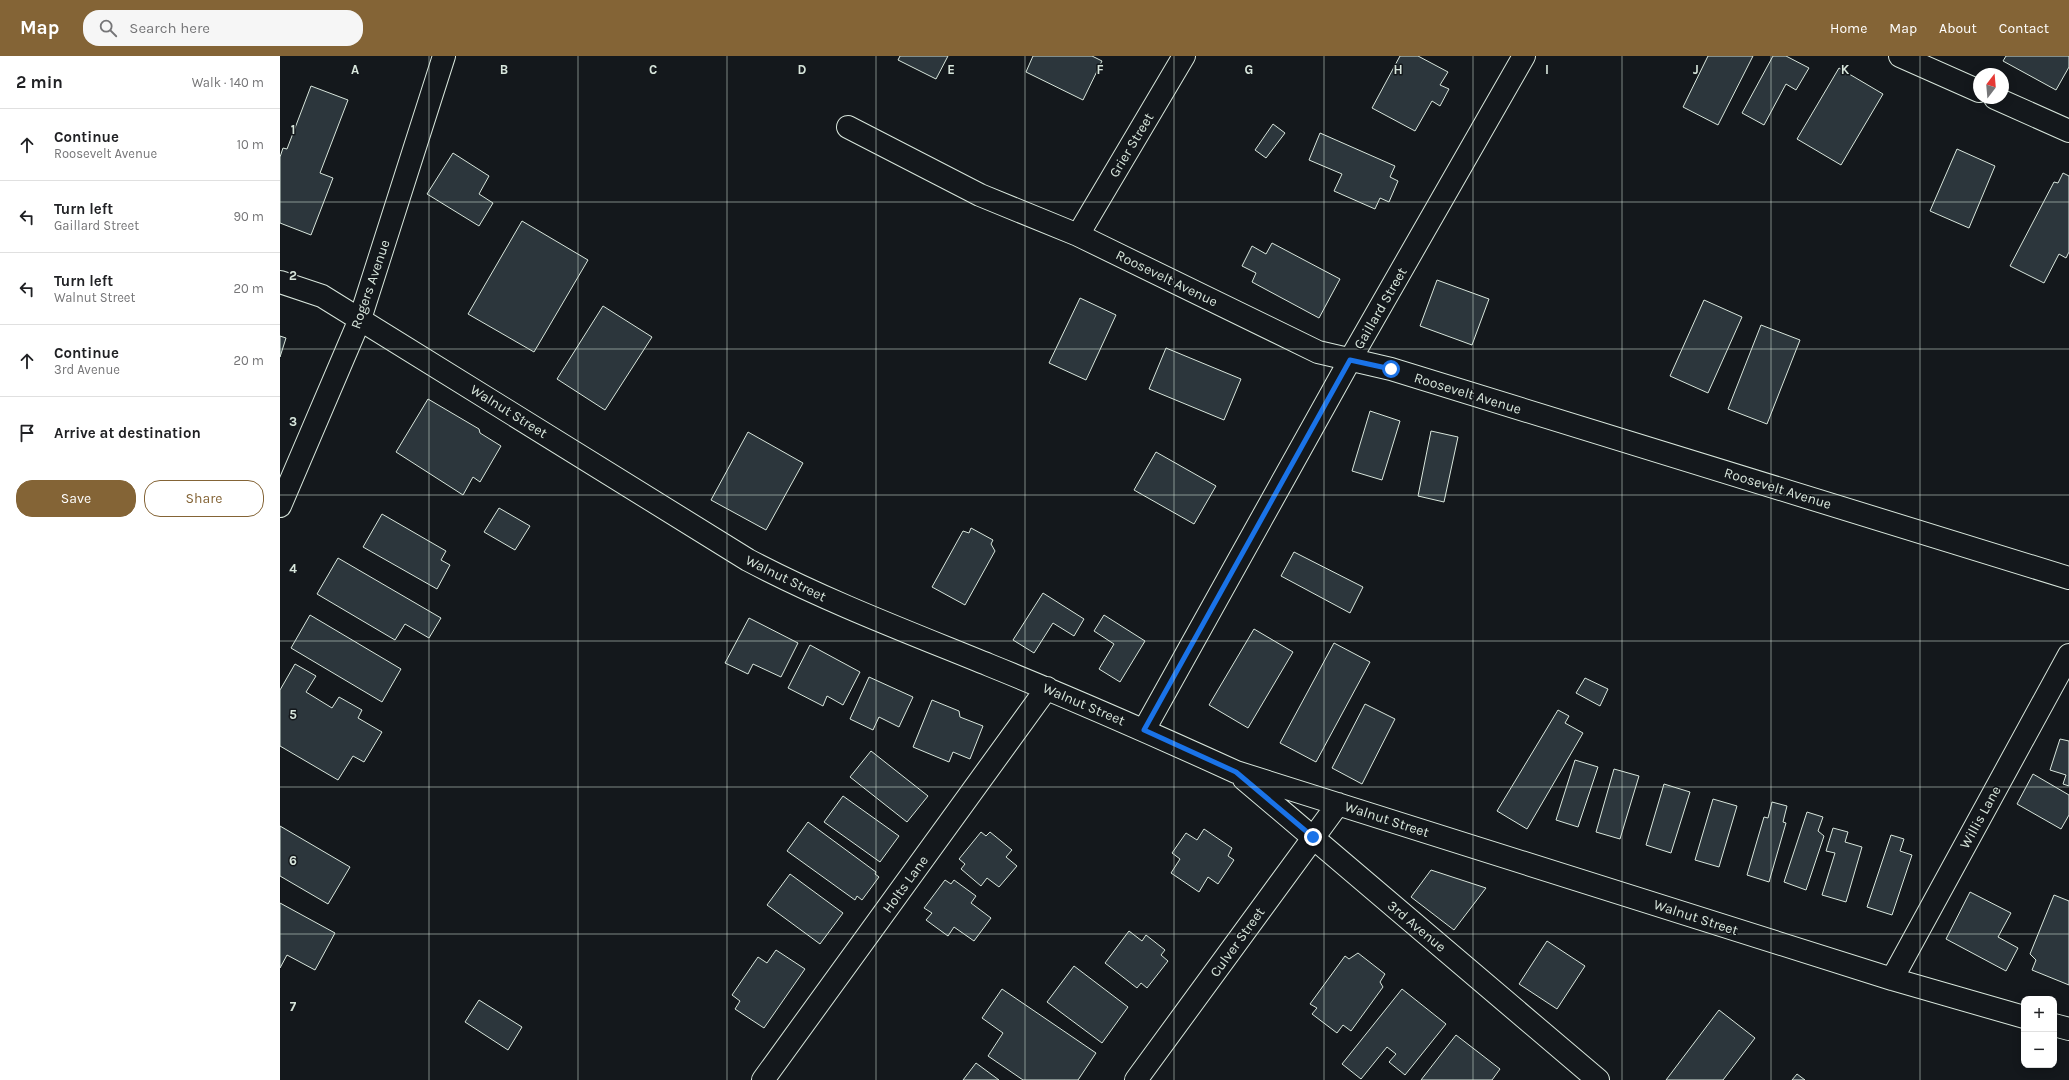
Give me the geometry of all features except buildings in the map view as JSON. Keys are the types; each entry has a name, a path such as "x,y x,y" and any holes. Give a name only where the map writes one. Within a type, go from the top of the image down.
{"street":[{"name":"Rogers Avenue","path":"280,506 360,319 444,56"},
{"name":"Grier Street","path":"1078,235 1184,56"},
{"name":"Gaillard Street","path":"1144,730 1350,360 1524,56"},
{"path":"1900,56 1973,88"},
{"path":"2008,104 2069,131"},
{"name":"Roosevelt Avenue","path":"848,127 980,195 1078,235 1318,352 1399,372 2069,578"},
{"name":"Walnut Street","path":"280,282 322,296 748,560 839,604 1047,688 1236,772 1892,979 2021,1015"},
{"name":"Willis Lane","path":"1892,979 2069,655"},
{"name":"Holts Lane","path":"763,1080 1047,688"},
{"name":"3rd Avenue","path":"1236,772 1598,1080"},
{"name":"Culver Street","path":"1136,1080 1338,804"},
{"path":"2057,1026 2069,1029"}],"route":[{"path":"1313,837 1236,772 1144,730 1350,360 1391,369"}]}
